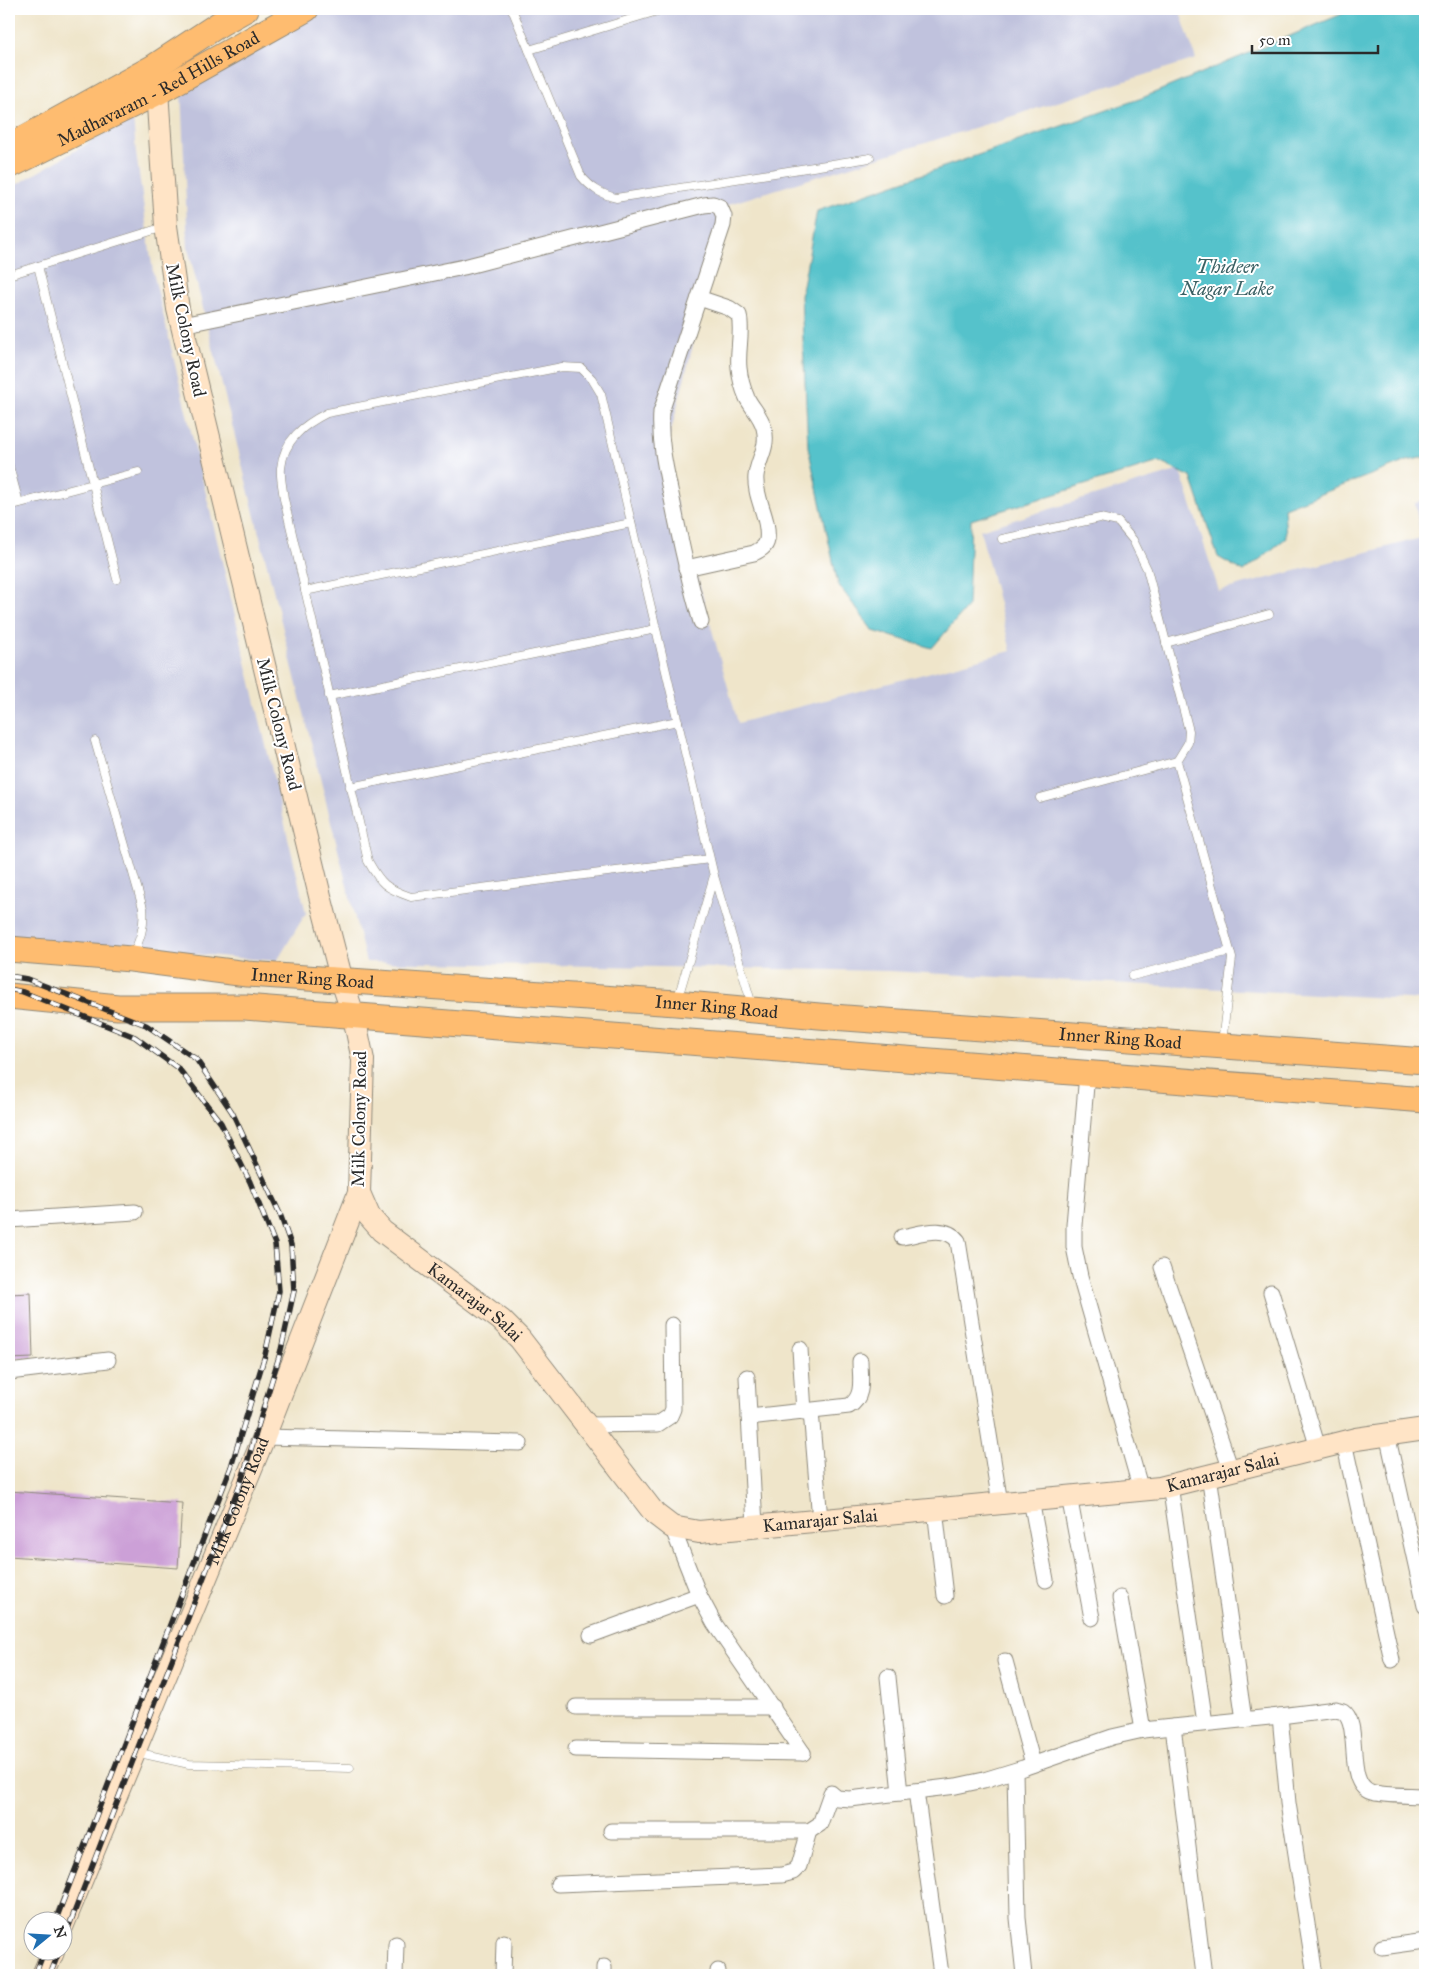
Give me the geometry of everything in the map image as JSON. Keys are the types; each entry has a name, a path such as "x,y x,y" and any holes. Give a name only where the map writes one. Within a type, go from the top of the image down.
{"main road":[{"name":"Madhavaram - Red Hills Road","path":"9,147 154,67 246,9"},
{"name":"Madhavaram - Red Hills Road","path":"9,166 158,92 306,9"},
{"name":"Milk Colony Road","path":"68,1912 264,1437 359,1193 363,1060 354,1017 342,980 182,325 166,226 158,92 154,67"},
{"name":"Inner Ring Road","path":"9,949 131,959 248,974 676,1003 1425,1061"},
{"name":"Inner Ring Road","path":"9,996 118,1007 244,1007 1425,1100"},
{"name":"Kamarajar Salai","path":"359,1193 369,1216 382,1231 501,1320 520,1339 655,1514 672,1527 699,1532 1141,1490 1209,1476 1344,1442 1425,1429"},
{"path":"43,1975 48,1962"}],"street":[{"path":"182,325 464,267 704,205 713,204 720,207 724,216 661,412 660,424 663,453 686,568 701,622"},
{"path":"686,568 754,553 761,550 766,543 767,536 756,481 766,437 761,418 747,398 742,385 738,353 739,315 729,308 699,298"},
{"path":"1087,1074 1074,1224 1074,1247 1080,1276 1141,1490"},
{"path":"9,1220 136,1212"},
{"path":"902,1237 944,1231 952,1234 958,1240 1000,1503"},
{"path":"1162,1267 1231,1470"},
{"path":"1271,1292 1318,1448"},
{"path":"587,1425 658,1424 670,1416 673,1409 672,1325"},
{"path":"800,1349 820,1520"},
{"path":"9,1372 108,1360"},
{"path":"749,1417 842,1408 856,1402 860,1396 860,1361"},
{"path":"747,1377 755,1526"},
{"path":"1387,1434 1425,1606"},
{"path":"264,1437 520,1443"},
{"path":"1344,1442 1392,1660"},
{"path":"1209,1476 1244,1720"},
{"path":"1170,1485 1205,1724"},
{"path":"1068,1496 1092,1618"},
{"path":"1031,1500 1046,1580"},
{"path":"935,1509 945,1596"},
{"path":"576,1749 804,1753 714,1623 699,1595 672,1527"},
{"path":"592,1635 699,1595"},
{"path":"1120,1598 1143,1730"},
{"path":"1005,1661 1033,1764"},
{"path":"888,1676 900,1793"},
{"path":"576,1707 773,1707"},
{"path":"611,1831 809,1831 820,1824 831,1793 838,1798 850,1799 956,1786 1015,1771 1112,1737 1143,1730 1336,1709 1343,1711 1350,1719 1356,1774 1362,1788 1372,1793 1425,1796"},
{"path":"1280,1716 1288,1803 1315,1975"},
{"path":"1173,1727 1204,1975"},
{"path":"1015,1771 1018,1918 1024,1975"},
{"path":"916,1791 941,1974"},
{"path":"558,1884 782,1875 793,1872 799,1866 809,1831"},
{"path":"1382,1947 1425,1941"},
{"path":"503,1975 504,1942"},
{"path":"395,1975 396,1944"}],"lane":[{"path":"512,9 581,176 590,186 603,194 616,198 870,158"},
{"path":"529,50 664,9"},
{"path":"9,275 166,226"},
{"path":"38,266 117,579"},
{"path":"710,859 411,897 390,890 377,878 368,861 284,499 281,467 289,441 307,423 326,413 562,367 581,368 592,379 601,394 714,876 753,1010"},
{"path":"9,466 19,503"},
{"path":"9,506 138,472"},
{"path":"1002,539 1100,518 1118,522 1133,540 1147,569 1189,731 1188,743 1177,761 1040,798"},
{"path":"305,591 631,523"},
{"path":"1166,643 1269,614"},
{"path":"329,696 656,629"},
{"path":"350,787 678,721"},
{"path":"95,741 143,908 142,934 131,959"},
{"path":"1177,761 1232,958 1222,1045"},
{"path":"676,1003 714,876"},
{"path":"1132,976 1230,952"},
{"path":"134,1751 189,1764 350,1768"}],"shaded area":[{"path":"326,9 1179,9 1196,59 729,204 664,458 738,723 1011,651 980,530 1180,470 1219,591 1421,538 1415,503 1425,501 1425,1000 889,971 366,962 188,248 181,90"},
{"path":"133,117 136,153 153,272 306,913 277,961 9,938 9,189"}],"water":[{"name":"Thideer Nagar Lake","path":"1354,9 1425,9 1425,457 1407,461 1284,508 1286,538 1244,572 1218,557 1191,477 1159,462 971,520 968,606 932,648 873,631 838,584 808,447 801,296 817,211 1142,98"}],"building":[{"path":"31,1293 33,1358 9,1359 9,1294"},
{"path":"9,1491 182,1503 178,1568 9,1556"}],"railway":[{"path":"9,976 27,979 146,1025 196,1059 232,1112 280,1214 291,1245 294,1291 281,1350 243,1476 72,1918"},
{"path":"9,989 23,992 135,1037 179,1069 221,1123 250,1182 275,1244 279,1291 265,1355 231,1467 59,1912"},
{"path":"35,1975 40,1962"},
{"path":"50,1975 55,1962"}]}
